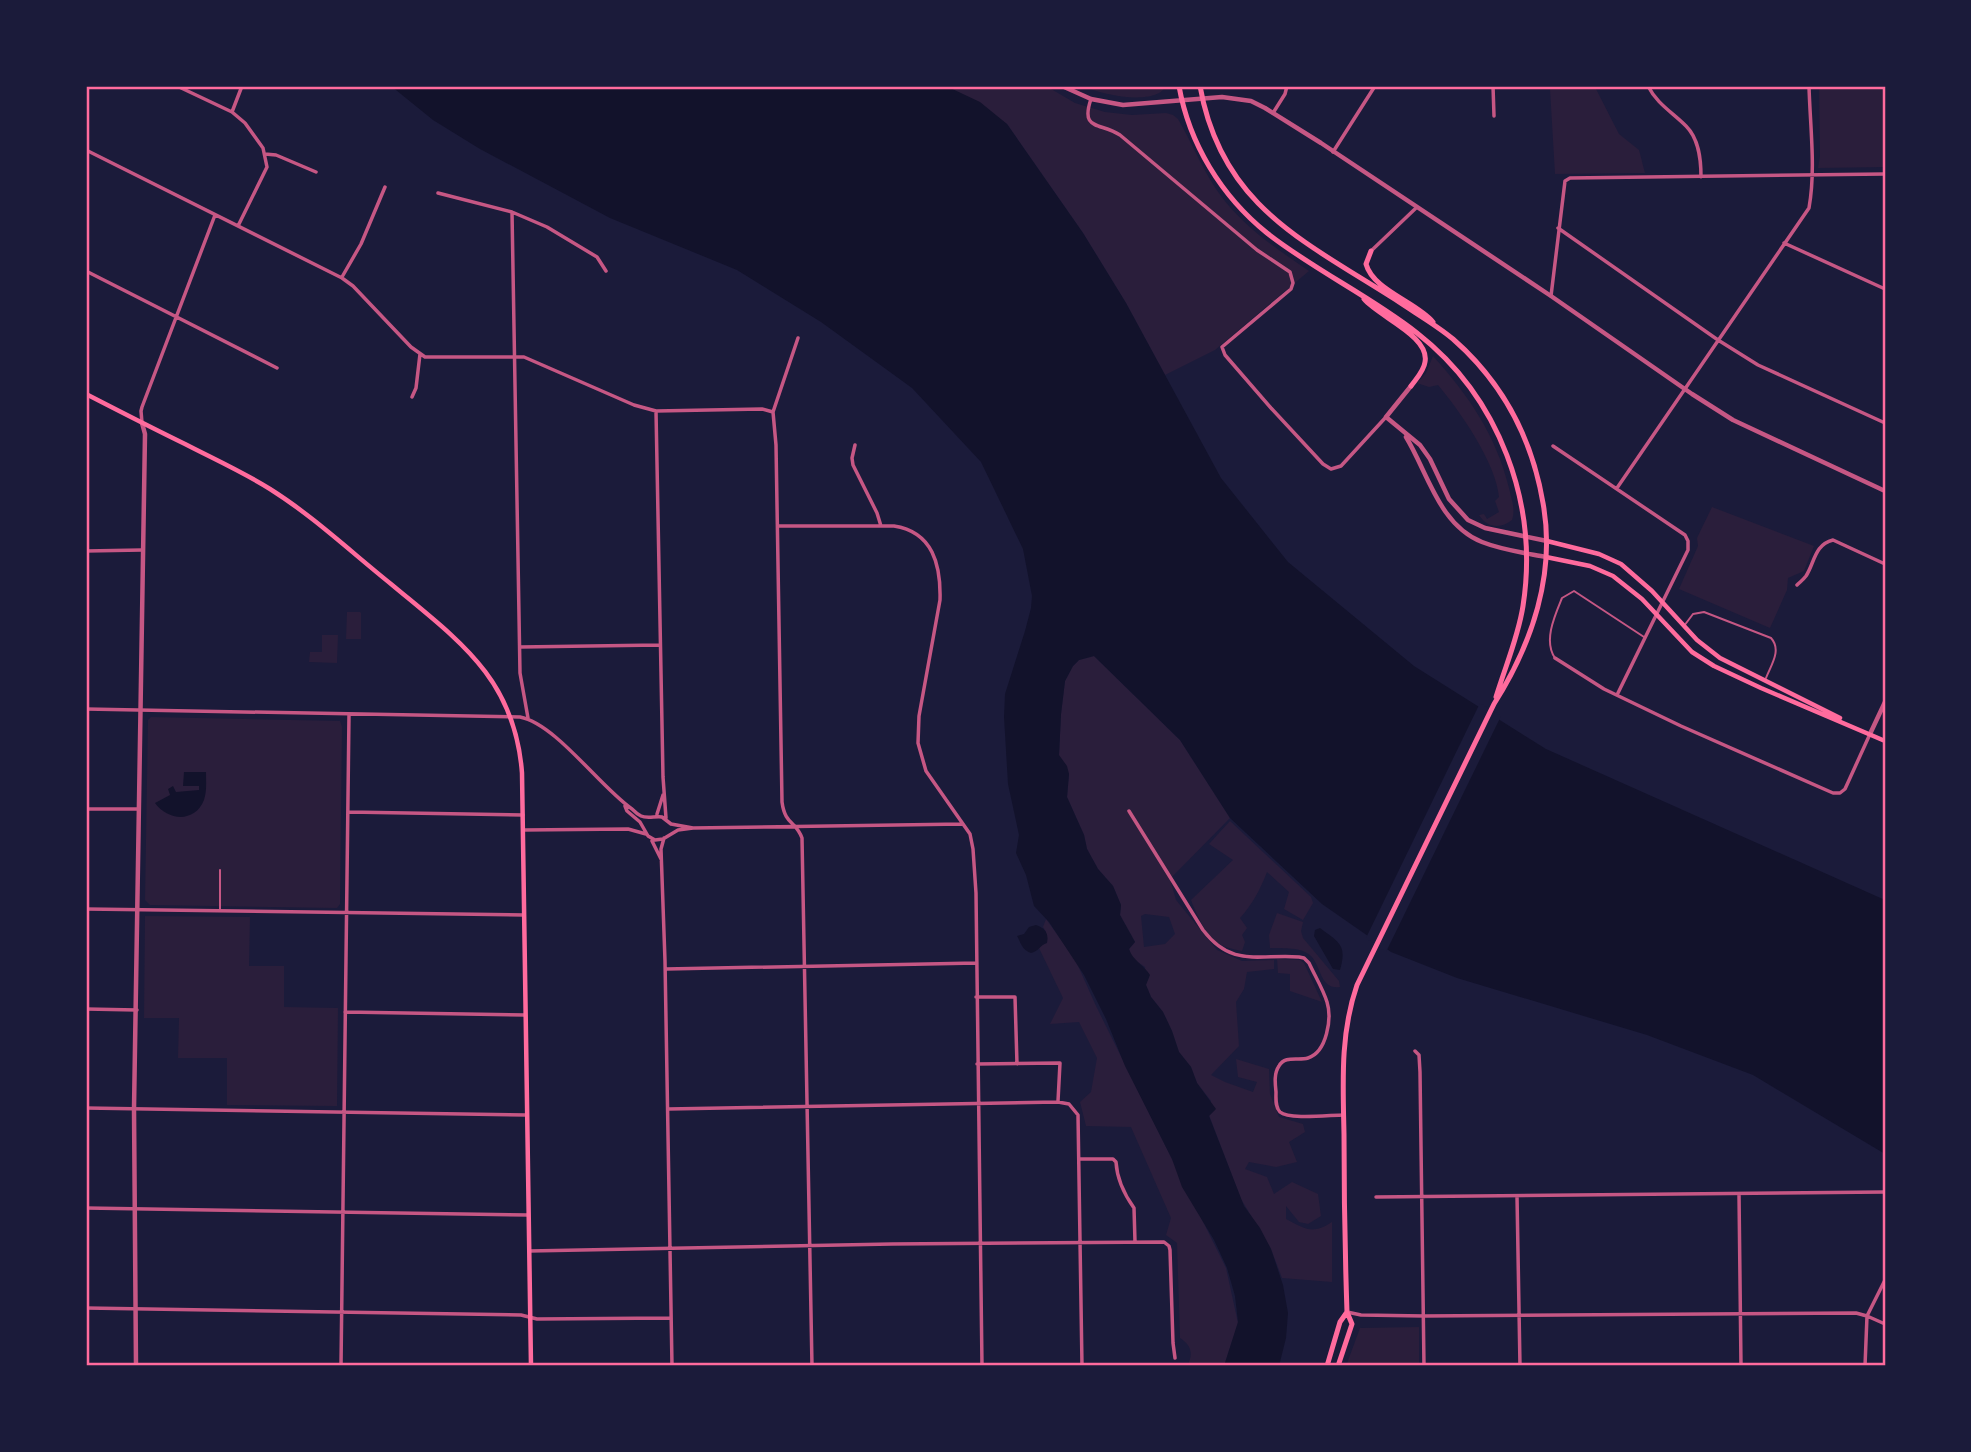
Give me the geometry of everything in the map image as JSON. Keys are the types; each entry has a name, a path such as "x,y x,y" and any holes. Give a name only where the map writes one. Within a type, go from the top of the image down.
{"highway":[{"path":"1179,86 1181,100 1201,152 1214,175 1243,212 1281,243 1398,318 1423,338 1444,357 1474,393 1489,417 1509,459 1521,498 1527,553 1518,630 1494,704"},
{"path":"1200,86 1211,129 1228,166 1262,208 1292,233 1437,327"},
{"path":"1338,1366 1352,1324 1347,1312 1343,1115 1344,1047 1348,1016 1357,985 1494,704 1517,665 1532,629 1542,591 1547,541 1539,479 1531,454 1499,391 1479,365 1425,313 1373,279 1366,264 1371,251"},
{"path":"1360,294 1371,308 1422,345 1425,364 1411,386"},
{"path":"1327,1366 1340,1322 1347,1312"}],"main road":[{"path":"86,394 270,488 304,513 452,636 494,682 511,716 521,756 523,816 531,1366"},
{"path":"1547,541 1614,561 1634,574 1720,659 1870,734"},
{"path":"1546,557 1580,563 1604,571 1631,589 1702,659 1761,688 1885,741"}],"street":[{"path":"177,86 232,113 245,123 265,154 267,167 238,226"},
{"path":"232,113 242,86"},
{"path":"1062,86 1091,99 1108,103 1135,105 1222,96 1251,101 1551,296 1686,390 1743,425 1885,491"},
{"path":"1273,113 1287,86"},
{"path":"1333,152 1375,86"},
{"path":"1493,86 1494,116"},
{"path":"1648,86 1654,97 1687,127 1695,139 1701,177"},
{"path":"1616,488 1810,208 1809,86"},
{"path":"1091,99 1087,117 1093,124 1120,135 1257,250 1290,272 1293,283 1290,289 1224,345 1223,351 1323,464 1328,468 1341,466 1411,386"},
{"path":"86,150 342,278 420,354 431,358 514,357 535,361 634,405 656,411 762,409 773,412"},
{"path":"265,154 276,155 316,172"},
{"path":"1551,296 1565,181 1570,178 1885,174"},
{"path":"342,278 361,244 385,187"},
{"path":"438,193 512,212 547,226 597,257 606,271"},
{"path":"1371,251 1416,208"},
{"path":"512,212 521,683 528,718"},
{"path":"136,1366 134,1109 145,434 141,411 215,215"},
{"path":"1559,228 1758,365 1885,422"},
{"path":"1784,243 1885,289"},
{"path":"86,271 277,368"},
{"path":"798,338 773,412 778,526 782,802 786,818 802,838 812,1366"},
{"path":"412,397 416,388 420,354"},
{"path":"656,411 664,793 670,830 662,842 662,861 672,1366"},
{"path":"1386,417 1420,445 1449,499 1468,520 1485,528 1547,541"},
{"path":"1402,432 1439,502 1456,524 1480,541 1546,557"},
{"path":"855,445 853,465 881,526"},
{"path":"1553,446 1685,535 1688,541 1688,550 1617,695"},
{"path":"778,526 904,528 918,534 928,544 936,561 940,600 919,716 918,743 926,771 970,834 973,849 976,893 982,1366"},
{"path":"1797,585 1806,576 1824,542 1833,540 1885,564"},
{"path":"86,551 142,550"},
{"path":"520,647 660,645"},
{"path":"1555,658 1617,695 1828,792 1838,793 1845,789 1885,702"},
{"path":"86,709 528,718 554,737 640,816 662,817 675,825 693,828"},
{"path":"341,1366 349,715"},
{"path":"645,829 664,793"},
{"path":"625,805 627,811 645,829 662,861"},
{"path":"86,808 139,809"},
{"path":"1129,811 1215,945 1236,955 1299,957 1309,963 1328,1006 1325,1042 1315,1055 1286,1059 1278,1067 1275,1074 1276,1105 1285,1115 1343,1115"},
{"path":"348,812 523,816"},
{"path":"523,830 628,829 659,840 678,830 693,828 963,824"},
{"path":"86,909 524,915"},
{"path":"666,969 977,963"},
{"path":"976,997 1014,997 1017,1064"},
{"path":"86,1009 137,1010"},
{"path":"345,1012 525,1015"},
{"path":"1415,1051 1419,1055 1420,1072 1424,1366"},
{"path":"977,1065 1059,1063 1058,1101"},
{"path":"668,1109 1058,1101 1069,1104 1078,1115 1082,1366"},
{"path":"86,1108 526,1115"},
{"path":"1079,1159 1113,1159 1116,1162 1117,1177 1127,1201 1134,1208 1135,1242"},
{"path":"1376,1197 1885,1192"},
{"path":"1739,1194 1741,1366"},
{"path":"1517,1196 1520,1366"},
{"path":"86,1208 528,1215"},
{"path":"529,1251 1164,1242 1169,1246 1175,1358"},
{"path":"1865,1366 1867,1316 1885,1280"},
{"path":"86,1308 521,1315 537,1319 671,1318"},
{"path":"1347,1312 1361,1315 1424,1316 1856,1313 1885,1324"}],"lane":[{"path":"1555,658 1549,649 1549,638 1562,598 1574,591 1645,638"},
{"path":"1685,625 1698,611 1771,638 1775,642 1776,651 1761,688"},
{"path":"220,870 220,911"}],"shaded area":[{"path":"391,86 946,86 980,102 1007,124 1083,233 1126,303 1221,478 1288,562 1414,666 1546,749 1885,900 1885,1154 1753,1075 1647,1035 1457,978 1391,952 1322,904 1230,818 1180,740 1094,656 1079,660 1065,681 1061,714 1059,755 1069,774 1067,797 1084,835 1087,849 1098,869 1113,886 1121,905 1120,915 1135,942 1129,949 1150,975 1146,985 1151,997 1163,1012 1179,1052 1216,1109 1209,1116 1244,1206 1271,1249 1283,1285 1288,1313 1286,1338 1279,1366 1224,1366 1238,1322 1235,1296 1227,1268 1214,1240 1182,1187 1172,1159 1125,1066 1084,975 1049,922 1034,906 1026,875 1016,853 1019,835 1008,784 1005,694 1025,631 1032,596 1023,549 981,462 912,388 821,322 737,270 610,218 480,149 433,120"},
{"path":"946,86 1046,86 1075,103 1105,112 1173,115 1178,119 1215,187 1230,208 1262,237 1309,271 1215,350 1165,375 1126,303 1083,233 1007,124"},
{"path":"1082,86 1167,86 1151,96 1131,97 1099,92"},
{"path":"1819,86 1885,86 1885,167 1818,168"},
{"path":"1550,89 1596,89 1619,134 1639,150 1645,173 1555,174"},
{"path":"1433,356 1480,417 1497,451 1513,508 1512,520 1503,525 1490,525 1479,515 1484,514 1487,519 1499,512 1495,501 1499,497 1491,469 1476,438 1438,385 1429,387 1417,383 1426,373"},
{"path":"1712,507 1814,546 1804,571 1788,578 1787,590 1770,628 1679,589 1698,546 1697,538"},
{"path":"347,612 361,613 361,639 346,639"},
{"path":"322,635 338,635 337,663 309,662 310,652 322,652"},
{"path":"1094,656 1180,740 1230,818 1170,879 1176,900 1217,950 1242,961 1274,960 1274,969 1247,972 1244,989 1236,1002 1239,1046 1211,1075 1253,1092 1257,1082 1238,1077 1236,1059 1269,1069 1270,1094 1279,1117 1303,1124 1305,1132 1289,1142 1297,1162 1276,1167 1249,1162 1245,1169 1267,1177 1274,1194 1292,1182 1318,1194 1321,1216 1308,1224 1299,1222 1286,1206 1286,1219 1309,1229 1332,1222 1332,1282 1282,1278 1271,1249 1241,1199 1209,1115 1211,1101 1179,1052 1163,1012 1151,997 1146,985 1145,967 1132,958 1129,949 1135,942 1120,915 1121,905 1113,886 1098,869 1087,849 1084,835 1067,797 1069,774 1059,756 1065,681 1079,660","holes":["1145,914 1169,917 1175,934 1165,944 1144,947 1141,916"]},
{"path":"151,717 340,721 340,904 337,908 150,905 145,900 148,720"},
{"path":"184,772 206,772 205,797 194,813 174,816 160,809 155,803 170,795 168,789 173,786 176,792 199,790 199,786 183,786"},
{"path":"1230,821 1311,897 1313,903 1303,920 1284,909 1289,892 1267,872 1256,896 1240,918 1247,928 1242,935 1245,942 1242,951 1224,946 1211,938 1191,900 1233,860 1209,844"},
{"path":"1277,913 1303,922 1303,938 1339,981 1340,987 1325,982 1308,953 1270,948 1269,935"},
{"path":"145,916 250,917 249,966 284,966 284,1007 338,1008 337,1106 227,1105 227,1058 178,1058 179,1018 144,1018"},
{"path":"1046,919 1075,959 1226,1268 1238,1323 1224,1366 1187,1366 1191,1354 1187,1344 1180,1338 1177,1243 1166,1235 1171,1218 1131,1127 1086,1126 1080,1102 1091,1092 1097,1058 1079,1022 1050,1024 1063,998 1039,948 1046,932 1043,927"},
{"path":"1036,925 1046,931 1047,943 1031,953 1024,948 1017,936"},
{"path":"1320,928 1340,945 1343,955 1340,970 1333,969 1314,936 1315,930"},
{"path":"1277,959 1300,960 1304,963 1322,1002 1290,991 1290,974 1278,973"},
{"path":"1419,1327 1419,1366 1346,1366 1360,1328"}],"pier":[{"path":"1480,703 1501,716 1386,952 1366,938"}]}
